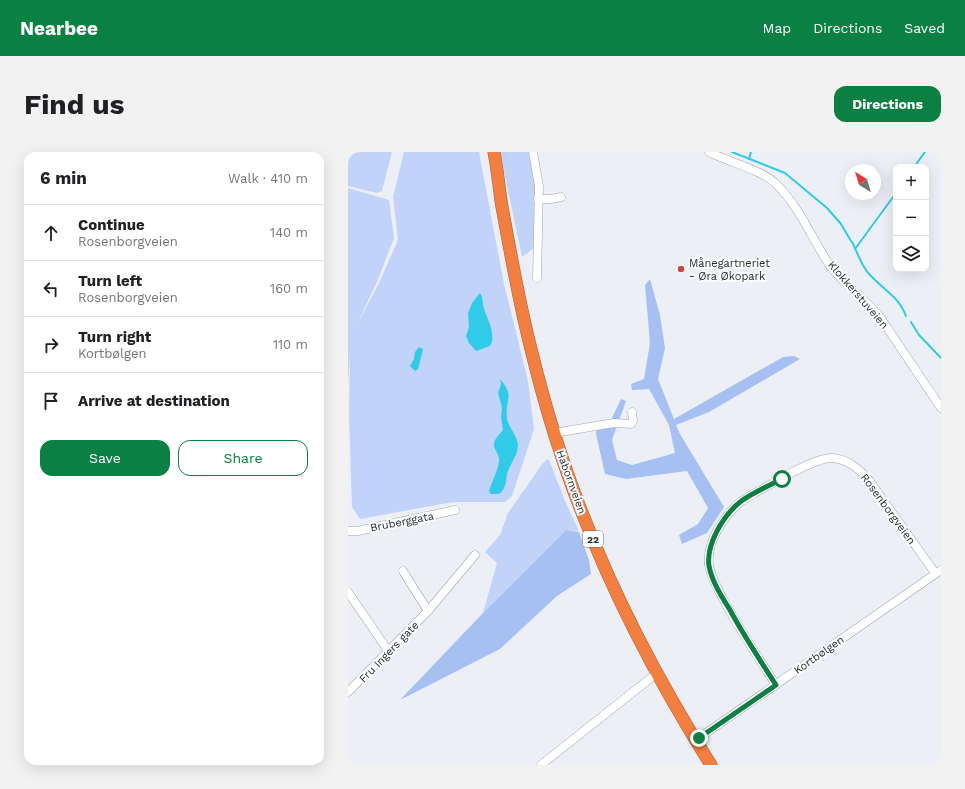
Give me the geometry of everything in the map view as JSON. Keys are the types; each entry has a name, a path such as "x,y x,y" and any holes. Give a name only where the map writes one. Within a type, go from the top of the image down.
{"highway":[{"name":"Habornveien","path":"489,152 501,198 532,351 554,433 576,499 600,557 629,619 657,673 711,765"},
{"name":"Habornveien","path":"494,152 501,198"}],"street":[{"path":"533,152 539,186 537,278"},
{"name":"Klokkerstuveien","path":"709,152 717,157 756,172 776,183 793,206 834,270 870,305 880,317 941,408"},
{"path":"538,199 561,197"},
{"path":"554,433 614,423 631,424 633,421 632,412"},
{"name":"Rosenborgveien","path":"776,685 757,657 726,605 712,577 709,565 710,551 719,527 730,511 740,502 816,462 832,458 850,463 859,469 869,480 938,572"},
{"name":"Bruberggata","path":"348,531 455,510"},
{"name":"Fru Ingers gate","path":"348,692 428,611 475,555"},
{"path":"403,571 428,611"},
{"name":"Kortbølgen","path":"696,740 938,572"},
{"path":"348,592 389,652"},
{"path":"542,765 657,673"}],"shaded area":[{"path":"348,152 392,152 382,191 377,193 348,186"},
{"path":"404,152 479,152 504,284 528,381 534,429 512,496 505,502 453,502 360,519 352,507 349,416 350,354 348,383 348,188 389,200 394,238 377,282 356,326 379,283 398,240 393,197"},
{"path":"500,152 531,152 537,192 534,248 522,257"},
{"path":"650,279 660,315 665,348 658,379 674,419 783,357 794,356 800,359 709,412 676,425 724,507 707,533 682,544 679,535 698,524 708,508 687,471 626,479 605,474 596,434 597,423 611,420 621,399 626,401 612,440 617,460 632,465 675,453 669,425 649,389 632,390 631,384 644,379 650,343 645,285"},
{"path":"480,293 491,327 492,342 490,346 476,351 469,343 466,336 469,327 468,313 472,303"},
{"path":"419,347 423,349 418,369 415,371 410,366 414,359 415,352"},
{"path":"500,379 507,390 507,419 516,438 518,449 507,474 503,489 499,494 491,494 489,491 499,461 494,448 494,443 496,438 503,430 501,417 502,407 498,393 501,384"},
{"path":"547,459 549,460 565,501 579,531 566,530 483,613 497,563 485,552 500,535 508,513"},
{"path":"566,530 579,532 589,560 591,574 557,596 500,649 400,700 483,613"}],"waterway":[{"path":"732,152 785,173 827,208 841,224 851,241"},
{"path":"749,159 751,152"},
{"path":"916,164 925,152"},
{"path":"855,249 893,197"},
{"path":"852,242 862,264 867,271 895,298 906,316"},
{"path":"911,322 919,335 941,358"}],"place":[{"name":"Månegartneriet - Øra Økopark","path":"681,269"}],"route":[{"path":"699,738 776,685 757,657 726,605 712,577 709,565 710,551 714,539 719,527 730,511 740,502 756,492 782,479"}]}
